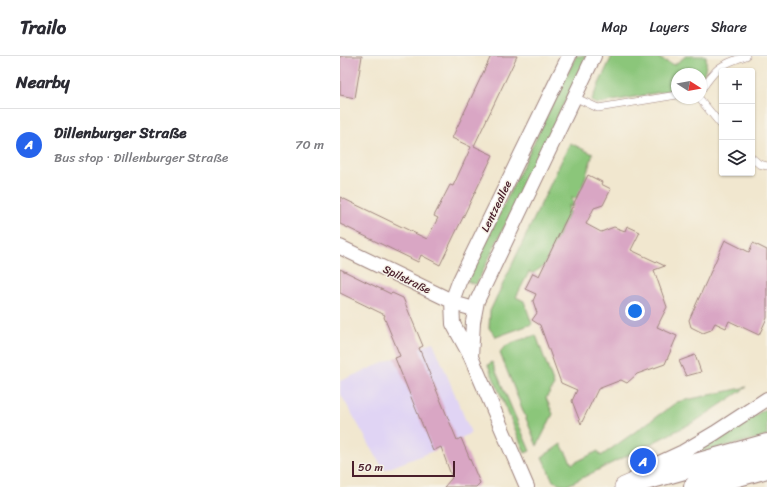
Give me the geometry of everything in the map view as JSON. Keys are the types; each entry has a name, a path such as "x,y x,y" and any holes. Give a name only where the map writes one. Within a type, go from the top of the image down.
{"highway":[{"path":"631,484 767,446"},
{"path":"694,487 767,467"}],"street":[{"name":"Lentzeallee","path":"527,487 471,357 453,324 452,301 459,282 569,56"},
{"name":"Lentzeallee","path":"471,357 474,309 594,56"},
{"name":"Spilstraße","path":"340,247 452,301 474,309"},
{"path":"631,484 655,465 683,452 767,399"}],"lane":[{"path":"707,81 715,70 723,64 746,56"},
{"path":"574,98 598,108 671,96"},
{"path":"704,104 719,122"},
{"path":"755,161 759,164 767,166"}],"shaded area":[{"path":"433,342 471,433 441,448 384,470 340,393 340,381"}],"green space":[{"path":"576,56 587,56 476,285 467,281"},
{"path":"612,56 659,56 660,59 674,65 686,56 706,56 705,68 671,68 671,90 597,104 591,101"},
{"path":"570,143 593,154 578,200 572,197 573,205 572,207 568,205 569,213 544,266 533,273 529,272 516,297 524,301 532,324 496,337 489,328 490,311"},
{"path":"536,335 554,385 546,398 553,414 537,446 500,353 506,346 516,341"},
{"path":"492,362 530,451 525,453 488,365"},
{"path":"747,387 696,421 566,486 553,481 542,457 561,444 572,464 598,451 601,456 677,402"},
{"path":"767,408 767,436 702,452 700,450"}],"building":[{"path":"340,56 362,56 355,98 340,95"},
{"path":"491,56 517,56 474,146 493,155 440,265 421,255 418,262 340,224 340,197 427,239 438,218 434,216 450,185 453,186 471,147 452,138"},
{"path":"588,175 602,182 601,184 611,189 603,205 594,208 586,224 601,232 614,227 625,231 627,226 640,232 631,250 665,266 654,270 667,307 657,327 677,336 665,364 637,374 627,383 621,380 598,389 581,424 572,401 577,390 561,383 540,325 532,320 537,313 533,301 536,294 525,289 533,273 539,276 572,207 574,208 573,205"},
{"path":"725,240 749,252 753,243 767,250 767,318 759,335 729,321 726,328 715,323 711,330 703,333 691,327 689,320"},
{"path":"340,269 391,294 392,293 403,298 423,346 419,348 457,440 461,438 480,483 476,487 444,487 452,478 441,447 433,451 395,358 400,356 384,317 385,315 340,293"},
{"path":"695,355 701,372 686,376 679,361"}],"place":[{"name":"Dillenburger Straße","path":"643,461"}]}
